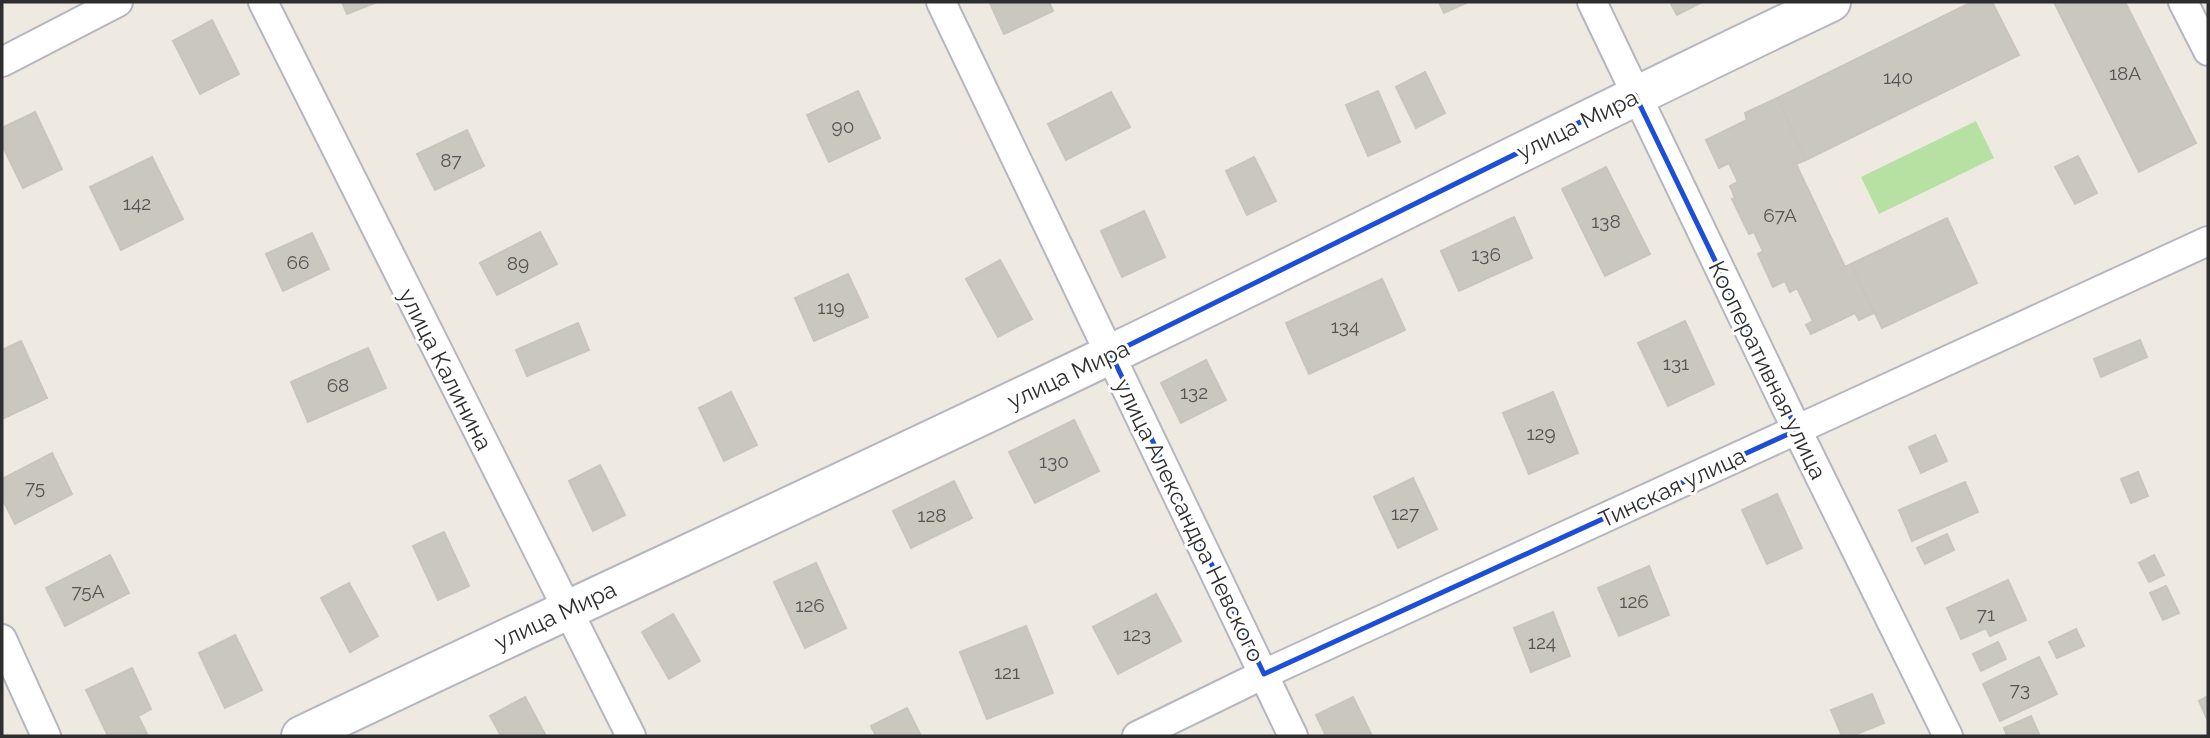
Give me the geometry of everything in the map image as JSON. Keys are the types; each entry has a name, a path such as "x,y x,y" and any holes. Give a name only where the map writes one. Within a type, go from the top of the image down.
{"main road":[{"name":"улица Мира","path":"301,736 1111,354 1635,95 1831,2"}],"street":[{"path":"2,62 118,2"},
{"name":"улица Калинина","path":"263,2 631,736"},
{"name":"улица Александра Невского","path":"941,2 1293,736"},
{"name":"Кооперативная улица","path":"1592,2 1797,430 1948,736"},
{"path":"2183,2 2208,51"},
{"name":"Тинская улица","path":"1137,736 1264,674 2208,240"},
{"path":"2,639 46,736"}],"highlighted area":[{"path":"1635,95 1797,430 1264,674 1111,354"}],"green space":[{"path":"1976,121 1994,158 1879,214 1861,177"}],"building":[{"path":"342,2 377,2 347,14"},
{"path":"1049,2 1053,11 1004,34 990,3"},
{"path":"1439,2 1468,2 1444,13"},
{"path":"1670,2 1702,2 1677,15"},
{"path":"1972,2 1992,2 2019,55 1806,160 1777,98"},
{"path":"2054,2 2125,2 2196,143 2139,172"},
{"path":"212,20 239,74 200,94 173,41"},
{"path":"1425,72 1445,113 1416,128 1396,87"},
{"path":"858,91 880,138 829,162 807,115"},
{"path":"1378,91 1400,142 1368,156 1346,105"},
{"path":"1111,92 1130,127 1066,160 1048,124"},
{"path":"1777,98 1806,160 1796,164 1845,267 1851,264 1874,313 1859,320 1855,313 1811,334 1806,325 1813,321 1797,288 1790,292 1785,281 1773,287 1758,254 1763,251 1754,232 1749,234 1732,199 1735,198 1730,186 1738,182 1729,163 1719,168 1706,140 1747,120 1745,113"},
{"path":"35,112 62,169 23,188 2,145 2,128"},
{"path":"467,130 484,166 435,190 417,154"},
{"path":"2078,156 2097,193 2075,204 2055,167"},
{"path":"152,157 183,219 121,250 90,187"},
{"path":"1254,157 1276,201 1247,215 1226,171"},
{"path":"1606,167 1650,254 1605,276 1562,189"},
{"path":"1144,211 1165,257 1122,277 1101,231"},
{"path":"1514,217 1532,258 1459,291 1441,251"},
{"path":"1947,218 1977,283 1882,328 1851,264"},
{"path":"540,232 557,264 497,295 480,263"},
{"path":"312,233 329,269 283,291 266,254"},
{"path":"1000,260 1032,319 998,337 966,279"},
{"path":"848,274 868,317 814,341 795,298"},
{"path":"1382,279 1405,330 1309,374 1286,323"},
{"path":"1685,321 1714,384 1668,406 1638,343"},
{"path":"578,323 589,350 527,376 516,350"},
{"path":"2140,340 2147,357 2101,377 2094,359"},
{"path":"21,341 47,398 2,419 2,350"},
{"path":"368,348 386,388 308,422 291,382"},
{"path":"1206,360 1226,400 1181,423 1161,383"},
{"path":"731,392 757,445 724,461 699,408"},
{"path":"1553,392 1578,453 1529,474 1503,413"},
{"path":"1074,420 1099,471 1035,503 1009,452"},
{"path":"1935,435 1947,461 1921,473 1909,447"},
{"path":"52,453 72,494 15,524 2,498 2,479"},
{"path":"600,465 625,515 593,531 569,481"},
{"path":"2138,472 2148,496 2131,503 2121,479"},
{"path":"1413,478 1437,529 1398,548 1374,497"},
{"path":"954,481 972,518 911,548 893,511"},
{"path":"1965,482 1978,512 1912,541 1899,510"},
{"path":"1777,494 1802,548 1767,564 1742,510"},
{"path":"444,532 469,586 438,600 413,546"},
{"path":"1947,534 1954,550 1925,564 1917,548"},
{"path":"110,555 129,593 65,626 46,588"},
{"path":"2154,555 2164,575 2149,582 2139,563"},
{"path":"816,563 846,628 805,648 774,582"},
{"path":"1649,566 1669,615 1619,636 1598,588"},
{"path":"2008,580 2026,620 1990,636 1986,628 1961,639 1947,608"},
{"path":"349,583 378,636 350,652 321,598"},
{"path":"2166,586 2179,613 2163,620 2150,593"},
{"path":"1156,594 1181,641 1118,674 1093,627"},
{"path":"1553,612 1570,656 1531,672 1514,628"},
{"path":"673,614 700,661 669,679 642,632"},
{"path":"1026,626 1053,693 987,719 960,652"},
{"path":"2076,629 2084,646 2057,658 2049,642"},
{"path":"235,635 262,690 225,708 199,653"},
{"path":"1998,642 2006,659 1981,671 1973,654"},
{"path":"2039,657 2057,694 2000,721 1983,684"},
{"path":"132,668 151,709 138,716 148,736 108,736 86,690"},
{"path":"1872,694 1884,723 1852,736 1842,736 1831,710"},
{"path":"2208,696 2208,721 2199,701"},
{"path":"525,697 546,736 501,736 490,716"},
{"path":"1353,697 1372,736 1326,736 1316,715"},
{"path":"907,708 921,736 876,736 871,726"},
{"path":"2031,716 2039,734 2007,736 2004,728"}]}
